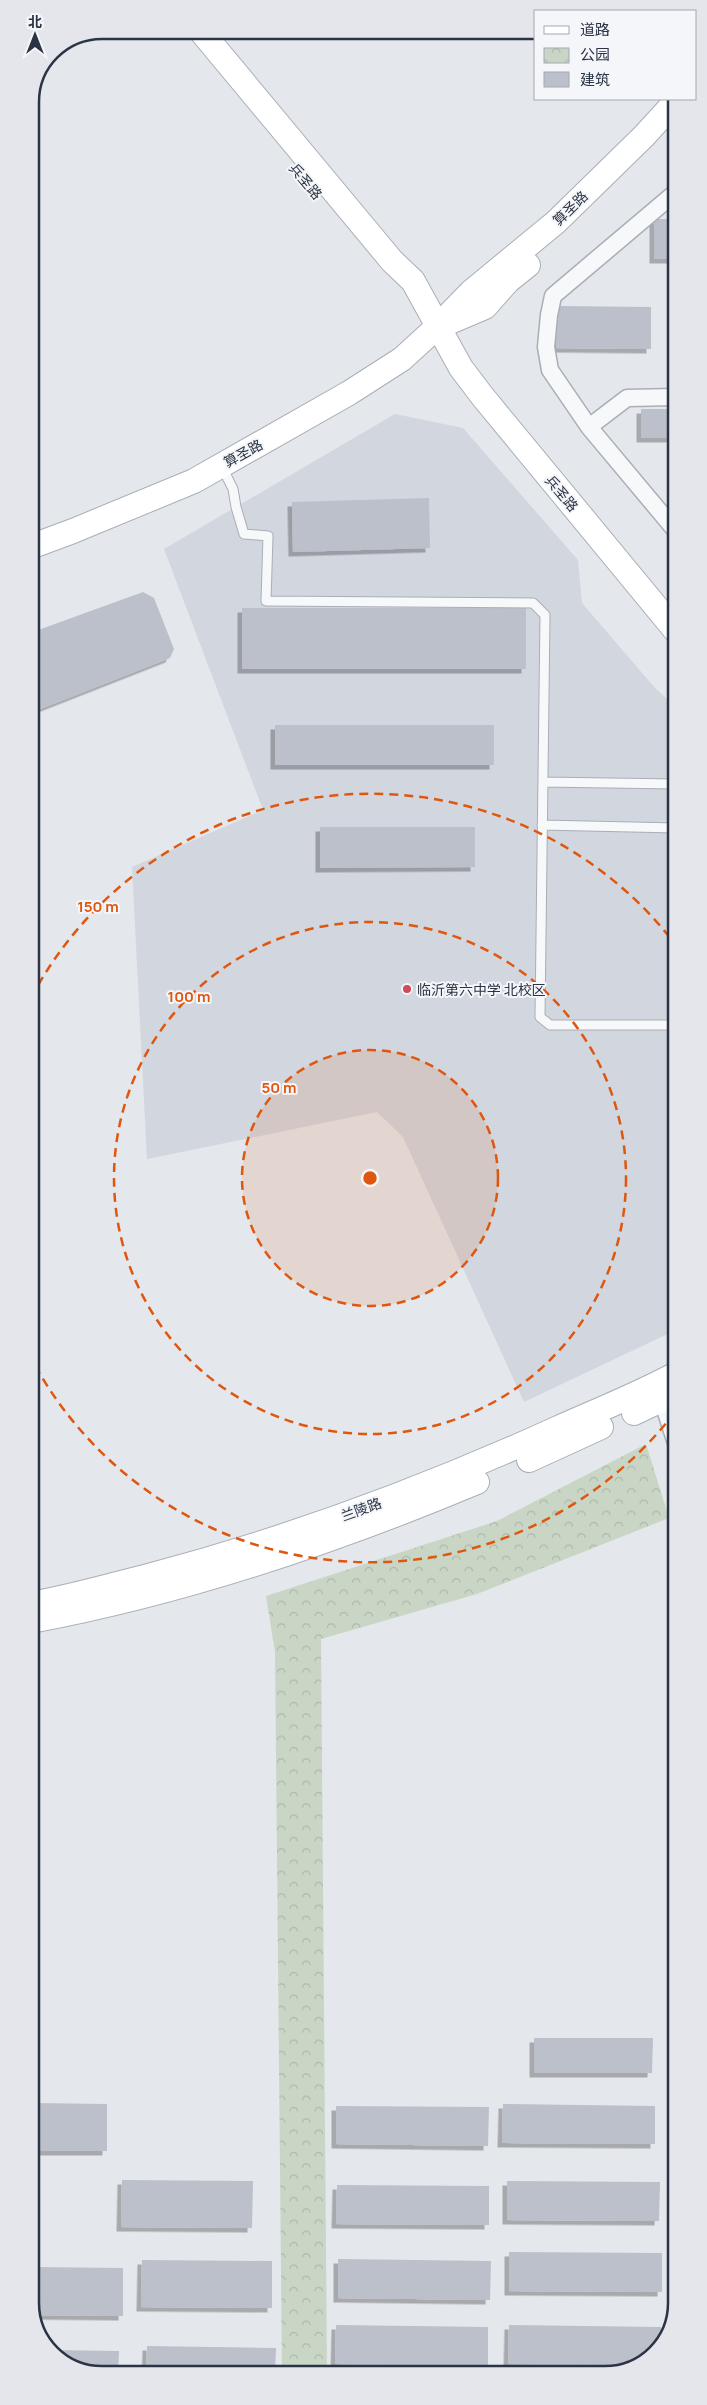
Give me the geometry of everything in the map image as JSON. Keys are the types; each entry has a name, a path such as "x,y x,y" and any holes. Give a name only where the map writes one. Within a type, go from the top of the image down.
{"main road":[{"name":"兵圣路","path":"189,39 398,290 473,360 668,599"},
{"name":"兵圣路","path":"207,39 392,262 413,281 461,368 668,621"},
{"name":"算圣路","path":"39,543 73,531 194,481 349,393 402,359 471,292 556,222 644,136 668,110"},
{"name":"算圣路","path":"39,527 68,517 187,467 341,380 391,347 485,307 508,281 566,234 668,132"},
{"name":"兰陵路","path":"39,1603 205,1561 323,1523 424,1487 646,1390 668,1378"},
{"name":"兰陵路","path":"39,1619 71,1613 209,1577 310,1545 430,1502 668,1397"}],"street":[{"path":"668,199 553,296 546,347 550,370 589,427 668,515"},
{"path":"589,427 627,398 668,397"}],"lane":[{"path":"221,466 233,489 244,534 268,536 266,601 534,603 545,615 540,1018 550,1025 668,1025"},
{"path":"543,782 668,784"},
{"path":"542,825 668,828"}],"shaded area":[{"name":"临沂第六中学 北校区","path":"395,414 463,428 578,560 582,603 655,688 668,700 668,1334 524,1402 403,1137 377,1112 147,1159 132,867 263,810 164,549"}],"green space":[{"path":"646,1444 668,1515 668,1518 477,1594 321,1639 327,2366 282,2366 275,1652 266,1596 497,1521"}],"building":[{"path":"654,219 668,219 668,259 654,259"},
{"path":"557,306 651,307 651,349 556,348"},
{"path":"641,409 668,409 668,438 641,438"},
{"path":"429,498 430,548 293,552 292,502"},
{"path":"143,592 154,598 174,649 170,658 39,709 39,630"},
{"path":"242,608 526,608 526,669 242,669"},
{"path":"275,725 494,725 494,765 275,765"},
{"path":"320,827 475,827 475,867 320,868"},
{"path":"534,2038 653,2038 652,2073 534,2073"},
{"path":"39,2103 107,2104 107,2151 39,2151"},
{"path":"503,2104 655,2106 655,2144 502,2143"},
{"path":"336,2106 489,2107 488,2146 336,2144"},
{"path":"122,2180 253,2181 252,2228 121,2227"},
{"path":"507,2181 660,2182 659,2221 507,2220"},
{"path":"337,2185 489,2186 489,2225 336,2224"},
{"path":"509,2252 662,2253 662,2292 509,2291"},
{"path":"338,2259 491,2261 490,2300 338,2298"},
{"path":"142,2260 272,2261 272,2308 141,2307"},
{"path":"39,2267 123,2268 123,2316 40,2315"},
{"path":"336,2325 488,2327 488,2366 335,2364"},
{"path":"509,2325 661,2327 661,2333 650,2348 640,2356 618,2365 508,2364"},
{"path":"147,2346 276,2348 275,2366 146,2366"},
{"path":"59,2350 119,2351 118,2366 98,2366 85,2364"}],"place":[{"name":"临沂第六中学 北校区","path":"407,989"}]}
